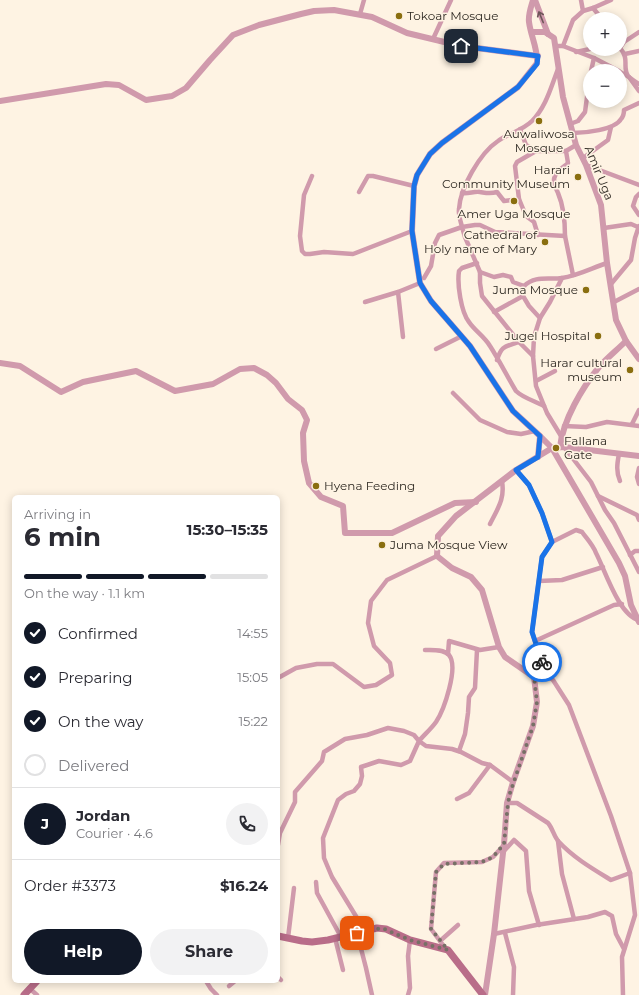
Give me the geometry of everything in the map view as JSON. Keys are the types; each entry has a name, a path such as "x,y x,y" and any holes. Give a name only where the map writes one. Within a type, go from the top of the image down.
{"main road":[{"path":"280,936 312,942 382,928 410,940 448,950 482,995"},
{"path":"24,995 29,988 35,983"}],"street":[{"path":"360,14 364,0"},
{"path":"433,39 451,0"},
{"path":"534,0 529,13 529,22 538,56 537,64 518,87 442,143 430,154 417,175 414,186 412,231 422,280 431,301 470,346 513,411 552,448 619,563 625,576 631,604 639,621"},
{"name":"Amir Uga","path":"534,0 548,34 554,38 563,97 570,124 576,145 583,158 598,196 604,228 607,263 616,320 626,341 639,359"},
{"path":"581,0 583,10"},
{"path":"563,46 573,20 583,10 593,8 611,0"},
{"path":"593,8 596,12"},
{"path":"0,101 106,84 119,85 146,100 172,96 186,88 233,35 259,26 314,11 334,10 360,14 372,17 407,33 461,46 538,56"},
{"path":"532,32 545,32 548,34"},
{"path":"627,40 639,32"},
{"path":"556,46 563,46 606,64"},
{"path":"576,52 583,50"},
{"path":"627,54 639,51"},
{"path":"625,56 626,72 639,91"},
{"path":"593,64 594,58"},
{"path":"533,356 519,342 482,296 480,272 465,237 458,210 462,192 470,174 486,152 497,142 531,122 539,113 558,69"},
{"path":"629,77 639,84"},
{"path":"573,133 583,133 611,127 621,120 624,110 639,103"},
{"path":"570,124 578,121 585,112 586,108"},
{"path":"583,158 608,140 611,127"},
{"path":"520,129 526,145 536,151"},
{"path":"538,235 534,222 526,216 519,199 515,166 517,162 536,151 566,151 576,145"},
{"path":"566,151 568,163 554,176 554,182 562,203 565,236 573,275"},
{"path":"586,165 639,185"},
{"path":"312,176 304,195 300,236 302,251 305,254 324,252 353,254 412,231"},
{"path":"359,192 368,176 414,186"},
{"path":"462,192 467,194 478,192 486,194 497,192 504,201 519,199"},
{"path":"639,194 633,206 639,215"},
{"path":"604,228 630,224 638,226 637,238 631,260 611,284"},
{"path":"365,302 398,292 422,280 431,266 435,243 439,235 462,227 480,225 495,232 565,236"},
{"path":"477,263 462,268 460,271 461,304 469,322 483,336 516,391 521,396 544,406"},
{"path":"540,318 529,306 523,296 524,286 527,283 535,279 562,278 607,263"},
{"path":"480,272 494,277 511,277 513,282 524,286"},
{"path":"561,436 544,406 536,386 533,356 534,337 540,318 562,278"},
{"path":"614,302 639,289"},
{"path":"398,292 403,337"},
{"path":"494,312 523,296"},
{"path":"436,348 462,336"},
{"path":"626,341 599,368 581,393 564,426 561,436 562,447 591,482 639,572"},
{"path":"497,360 500,351 503,348 519,342"},
{"path":"0,363 20,366 61,392 83,382 136,371 175,391 212,384 240,369 254,368 267,375 276,383 288,399 302,410 307,420 304,433 304,461 309,483 321,497 343,506 345,533 392,533 455,503 476,502"},
{"path":"536,381 555,371"},
{"path":"453,394 480,420 507,432 521,434 537,433"},
{"path":"632,424 639,410"},
{"path":"564,426 586,427 607,422 639,426"},
{"path":"537,433 538,457"},
{"path":"437,556 438,536 456,516 516,470 552,448 562,447 639,456"},
{"path":"618,454 617,475 620,481"},
{"path":"639,468 637,477 639,484"},
{"path":"516,470 529,485 542,513 552,542"},
{"path":"490,524 504,492 502,481"},
{"path":"598,496 638,514 639,520"},
{"path":"482,995 494,934 508,803 513,782 533,726 537,702 537,675 542,662 532,632 542,557 552,542 576,530 582,532 596,551 610,584 622,604 633,618 639,621"},
{"path":"630,555 635,551 639,551"},
{"path":"437,556 452,568 472,577 482,590 499,647 505,657 537,675 546,675 553,680 569,704 611,816 630,873 635,915 622,957 623,995"},
{"path":"280,677 296,668 317,664 334,664 364,687 376,685 392,675 390,663 374,646 368,623 371,601 387,580 437,556"},
{"path":"539,581 562,580 603,567"},
{"path":"535,641 614,605 622,604"},
{"path":"365,931 332,877 324,858 323,838 338,800 346,794 354,791 360,784 362,776 361,767 379,761 401,765 410,761 419,741 436,722 446,699 452,674 451,660 448,654 449,642 476,650 499,647"},
{"path":"425,650 443,651 448,654"},
{"path":"459,751 465,734 469,697 475,688 476,650"},
{"path":"280,833 295,802 295,792 322,761 324,752 345,739 367,735 388,728 404,731 414,736 426,746 459,751 482,763 490,765 513,782"},
{"path":"457,799 469,794 490,765"},
{"path":"508,803 516,803 548,823 552,828 558,841 562,874 574,919"},
{"path":"503,852 514,840 526,851 529,891 539,925"},
{"path":"558,841 589,867 611,880 630,873"},
{"path":"448,950 431,929 436,872 444,864 482,862 493,857 504,844"},
{"path":"316,882 317,893 338,938 343,970"},
{"path":"288,938 294,888"},
{"path":"494,934 588,917 605,912 612,916 616,934 624,949"},
{"path":"440,941 458,926"},
{"path":"357,933 372,995"},
{"path":"505,933 514,967 513,995"},
{"path":"408,995 410,988 408,956 410,940"},
{"path":"207,983 217,995"},
{"path":"229,986 233,983"},
{"path":"29,988 37,995"}],"way so far":[{"path":"357,933 382,928 410,940 448,950 431,929 436,872 444,864 482,862 493,857 504,844 510,793 533,726 537,702 534,677 539,674 542,662"}],"place":[{"name":"Tokoar Mosque","path":"399,16"},
{"name":"Auwaliwosa Mosque","path":"539,121"},
{"name":"Harari Community Museum","path":"578,177"},
{"name":"Amer Uga Mosque","path":"514,201"},
{"name":"Cathedral of Holy name of Mary","path":"545,242"},
{"name":"Juma Mosque","path":"586,290"},
{"name":"Jugel Hospital","path":"598,336"},
{"name":"Harar cultural museum","path":"630,370"},
{"name":"Fallana Gate","path":"556,448"},
{"name":"Hyena Feeding","path":"316,486"},
{"name":"Juma Mosque View","path":"382,545"}],"route":[{"path":"461,46 538,56 537,64 518,87 442,143 430,154 417,175 414,186 412,231 420,283 431,301 470,346 513,411 540,436 538,457 516,470 529,485 542,513 552,542 542,557 532,632 542,662"}]}
